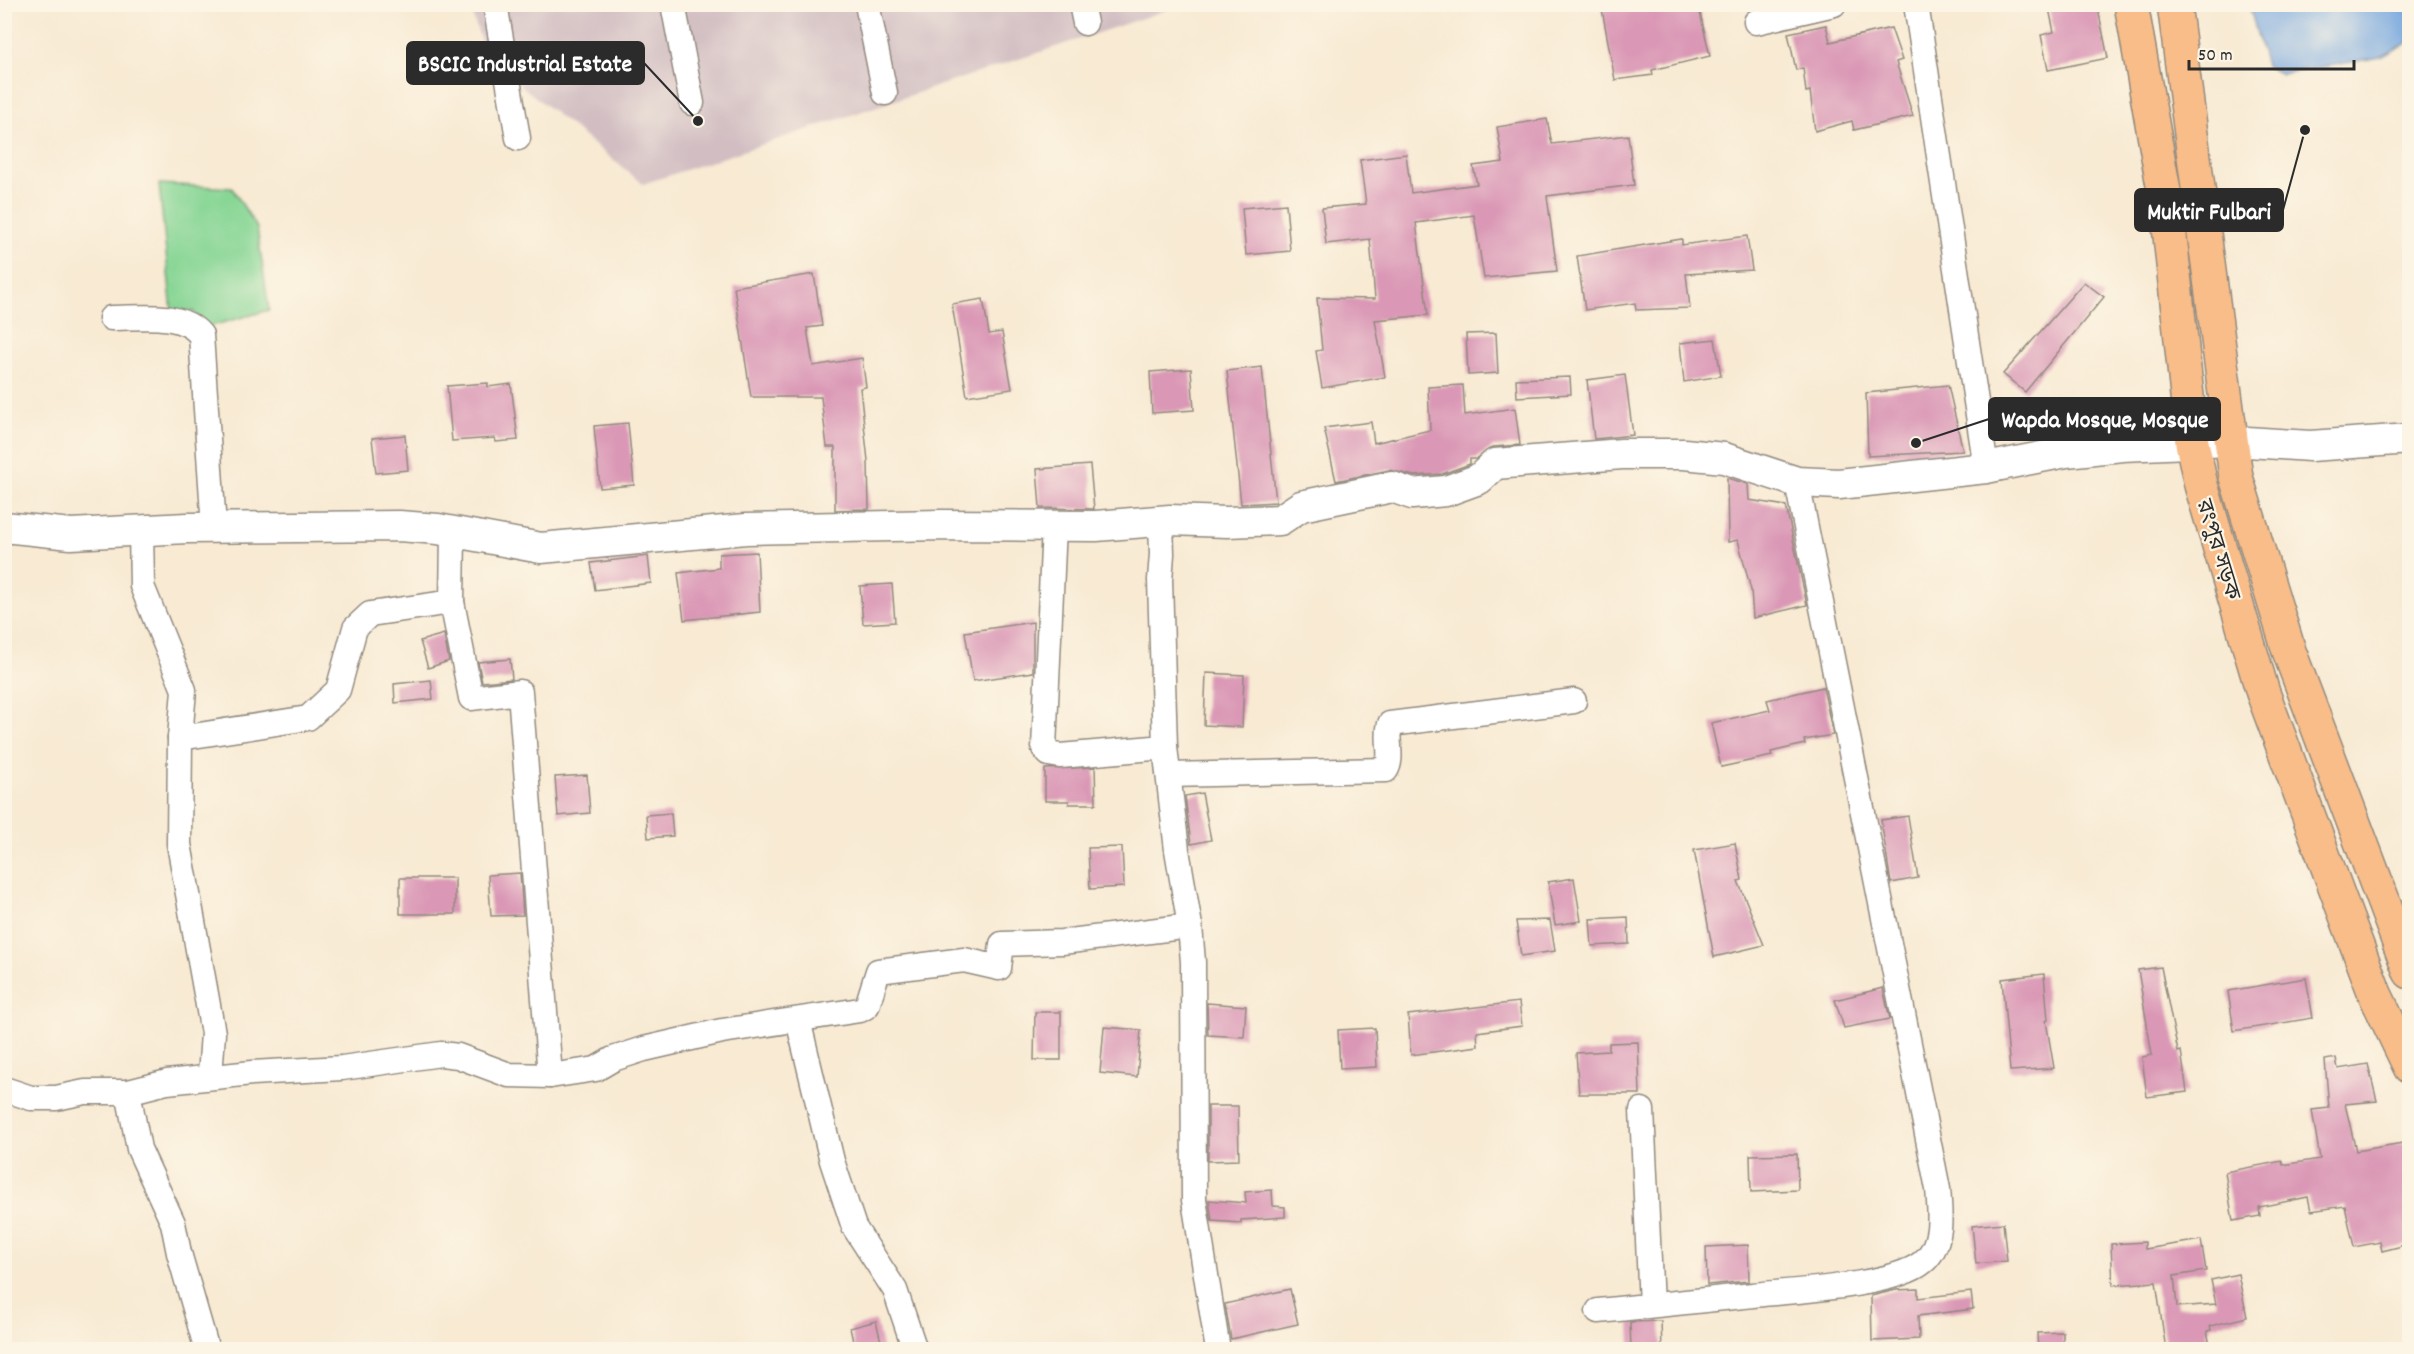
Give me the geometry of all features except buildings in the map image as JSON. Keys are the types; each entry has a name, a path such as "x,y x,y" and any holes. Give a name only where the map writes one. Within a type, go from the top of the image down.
{"highway":[{"name":"রংপুর সড়ক","path":"2131,4 2167,208 2192,442 2201,485 2263,693 2375,994 2409,1067"},
{"name":"রংপুর সড়ক","path":"2174,4 2236,477 2289,651 2409,972"}],"street":[{"path":"495,4 518,138"},
{"path":"673,4 692,103"},
{"path":"867,4 885,93"},
{"path":"1756,22 1834,4"},
{"path":"1916,4 1986,468"},
{"path":"111,318 180,319 194,326 201,334 214,528"},
{"path":"4,527 71,534 141,529 356,524 399,526 453,533 541,548 724,530 828,526 1054,526 1161,521 1280,520 1301,507 1392,487 1412,494 1446,491 1479,479 1495,464 1651,453 1724,458 1797,482 1839,484 1986,468 2066,452 2122,446 2231,441 2310,446 2409,440"},
{"path":"1598,1311 1856,1284 1909,1270 1924,1262 1935,1245 1941,1216 1938,1189 1797,482"},
{"path":"1161,521 1160,580 1165,747 1177,850 1190,926 1194,1006 1194,1200 1218,1350"},
{"path":"1054,526 1044,748 1049,754 1060,756 1165,747"},
{"path":"141,529 142,586 184,690 180,738 179,844 213,1033 210,1077"},
{"path":"453,533 452,602 471,698 520,692 550,1076"},
{"path":"180,738 308,718 338,690 355,628 370,614 452,602"},
{"path":"1169,775 1386,770 1390,765 1387,735 1390,724 1574,701"},
{"path":"4,1089 30,1098 56,1098 85,1092 128,1092 167,1082 210,1077 342,1068 441,1054 458,1056 509,1075 550,1076 596,1069 613,1059 644,1048 722,1031 860,1010 867,1006 878,971 964,960 999,968 1002,944 1062,942 1190,926"},
{"path":"798,1020 832,1161 854,1227 895,1290 915,1350"},
{"path":"128,1092 139,1149 174,1222 178,1253 207,1350"},
{"path":"1642,1110 1651,1305"}],"shaded area":[{"path":"469,5 1182,5 643,184 487,58"}],"green space":[{"path":"159,184 232,188 257,228 269,310 204,328 193,311 172,312"}],"water":[{"path":"2249,5 2409,5 2409,42 2381,57 2281,74 2266,66"}],"place":[{"name":"BSCIC Industrial Estate","path":"698,121"},
{"name":"Muktir Fulbari","path":"2305,130"},
{"name":"Wapda Mosque, Mosque","path":"1916,443"}]}
